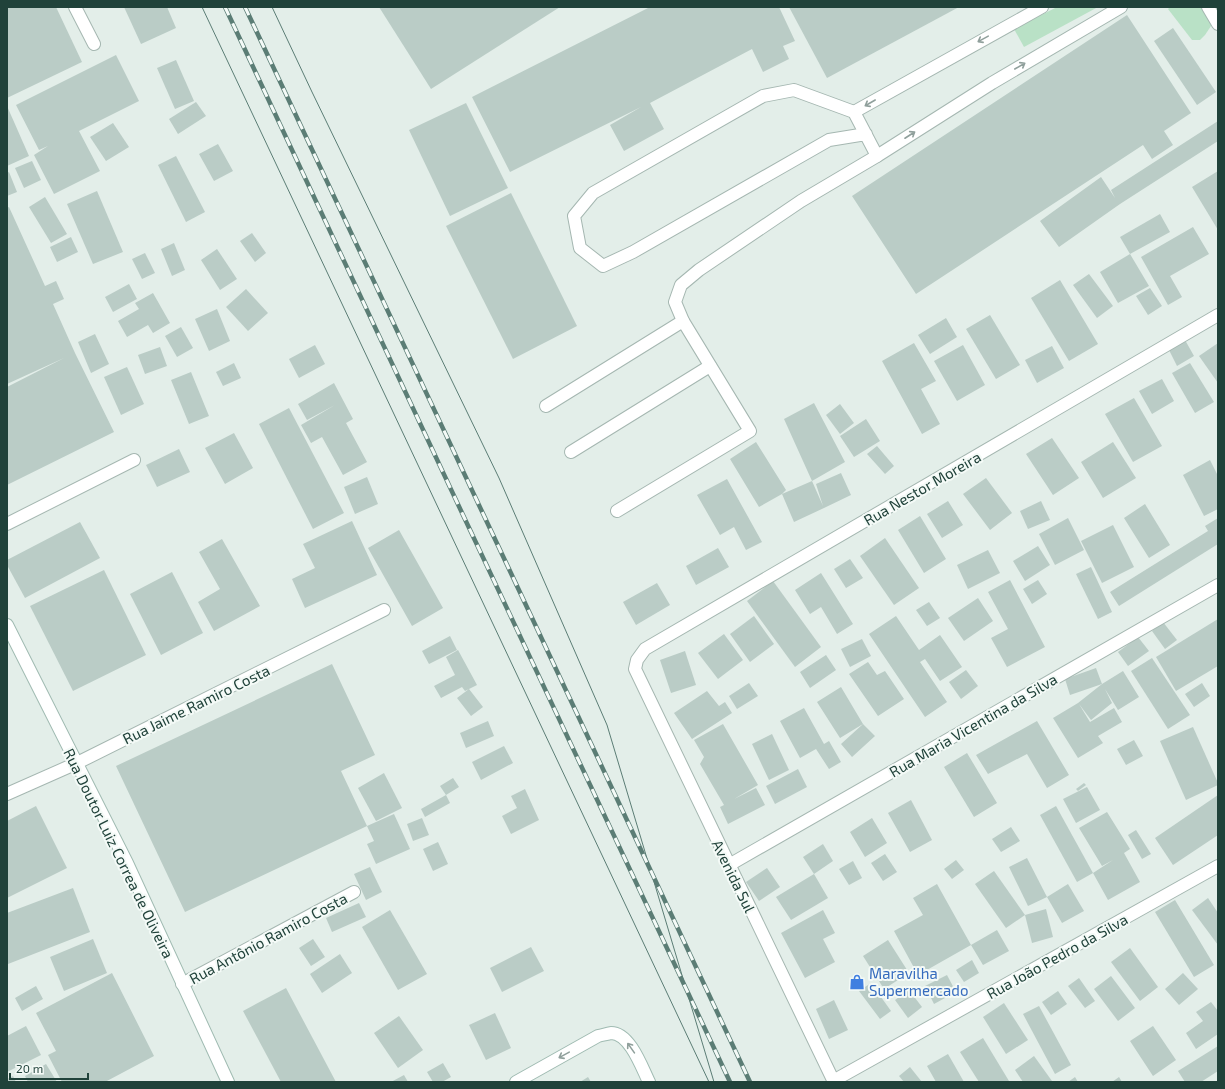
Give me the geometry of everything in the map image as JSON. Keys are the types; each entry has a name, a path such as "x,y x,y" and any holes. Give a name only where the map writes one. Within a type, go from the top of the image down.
{"street":[{"path":"75,7 94,44"},
{"path":"854,112 1042,7"},
{"path":"617,511 750,431 683,321 675,302 681,285 699,270 802,201 877,156 992,83 1121,7"},
{"path":"1208,7 1218,24"},
{"path":"866,134 829,140 633,252 603,266 580,248 574,216 593,193 763,96 794,90 854,112 866,134 877,156"},
{"name":"Rua Nestor Moreira","path":"635,669 637,660 645,649 1218,315"},
{"path":"546,406 683,321"},
{"path":"572,452 710,366"},
{"path":"7,524 134,460"},
{"name":"Rua Maria Vicentina da Silva","path":"728,864 1218,585"},
{"name":"Rua Jaime Ramiro Costa","path":"7,794 77,763 384,610"},
{"name":"Rua Doutor Luiz Correa de Oliveira","path":"7,625 127,862 228,1082"},
{"name":"Avenida Sul","path":"635,669 833,1081"},
{"name":"Rua João Pedro da Silva","path":"833,1081 1218,866"},
{"name":"Rua Antônio Ramiro Costa","path":"182,984 354,892"},
{"path":"516,1082 598,1036 612,1033 624,1038 632,1048 649,1082"}],"green space":[{"path":"1057,7 1098,7 1024,47 1014,29"},
{"path":"1170,7 1203,7 1215,20 1200,40 1192,40 1168,9"}],"building":[{"path":"7,7 56,7 82,62 7,98"},
{"path":"124,7 167,7 176,28 141,44"},
{"path":"379,7 560,7 431,89"},
{"path":"650,7 779,7 795,41 783,46 789,59 763,72 752,49 650,103 664,129 624,151 610,125 641,107 510,172 472,97"},
{"path":"789,7 959,7 827,78"},
{"path":"1127,15 1191,113 1164,131 1173,145 1152,159 1143,145 916,294 852,196"},
{"path":"1173,28 1216,92 1197,105 1154,41"},
{"path":"116,55 139,101 79,131 100,171 54,194 34,155 48,146 39,150 16,105"},
{"path":"176,60 194,101 175,109 157,68"},
{"path":"196,102 206,116 178,134 169,119"},
{"path":"466,103 508,188 450,216 409,130"},
{"path":"7,106 29,156 7,166"},
{"path":"1218,121 1218,141 1120,204 1059,247 1040,221 1101,177 1115,198 1111,190"},
{"path":"113,123 129,147 106,161 90,137"},
{"path":"218,144 233,171 214,181 199,154"},
{"path":"176,156 205,212 186,222 158,165"},
{"path":"32,161 41,180 24,188 15,168"},
{"path":"1218,171 1218,230 1192,187"},
{"path":"9,172 17,192 7,196 7,173"},
{"path":"97,191 123,252 93,264 67,204"},
{"path":"511,193 577,326 513,359 446,226"},
{"path":"45,197 67,234 51,243 29,207"},
{"path":"9,207 45,286 56,281 64,299 53,304 75,353 114,432 7,485 7,387 64,358 7,384 7,208"},
{"path":"1160,214 1170,232 1130,254 1120,237"},
{"path":"1193,227 1209,254 1170,276 1182,297 1168,305 1141,257"},
{"path":"252,233 266,253 255,262 240,241"},
{"path":"71,237 78,252 57,262 50,247"},
{"path":"174,243 185,270 172,276 161,249"},
{"path":"217,249 237,279 220,290 201,260"},
{"path":"145,253 155,273 142,279 132,259"},
{"path":"1130,254 1149,286 1118,303 1100,272"},
{"path":"1089,274 1113,306 1097,318 1073,285"},
{"path":"1060,280 1098,344 1069,361 1031,298"},
{"path":"129,284 137,299 113,312 105,297"},
{"path":"1150,288 1162,306 1148,315 1136,296"},
{"path":"246,289 268,313 248,331 226,307"},
{"path":"153,293 170,323 153,333 148,325 127,337 118,321 139,309 135,303"},
{"path":"217,309 230,341 209,351 195,319"},
{"path":"990,315 1020,365 996,379 966,329"},
{"path":"946,318 957,337 930,354 918,335"},
{"path":"181,327 193,348 177,357 165,336"},
{"path":"95,334 109,364 91,373 78,342"},
{"path":"1185,340 1194,356 1177,366 1169,350"},
{"path":"914,343 936,381 921,389 940,424 922,434 882,361"},
{"path":"1218,343 1218,383 1199,356"},
{"path":"315,345 325,364 299,378 289,359"},
{"path":"963,345 985,385 957,401 934,361"},
{"path":"1052,346 1064,368 1037,383 1025,360"},
{"path":"160,347 167,366 145,374 138,355"},
{"path":"234,363 241,378 223,386 216,372"},
{"path":"1190,363 1214,402 1195,413 1172,373"},
{"path":"127,367 144,404 121,415 104,377"},
{"path":"191,372 209,416 189,424 171,380"},
{"path":"1162,379 1174,401 1152,414 1139,391"},
{"path":"334,383 353,419 346,423 367,462 343,475 322,437 311,443 301,425 335,405 307,420 298,404"},
{"path":"1134,398 1162,446 1133,462 1105,414"},
{"path":"814,403 845,462 812,481 784,419"},
{"path":"840,404 854,423 840,434 826,415"},
{"path":"289,408 344,513 313,529 259,424"},
{"path":"866,419 880,441 854,457 840,436"},
{"path":"234,433 253,468 225,484 205,448"},
{"path":"1052,438 1079,478 1053,495 1026,454"},
{"path":"756,442 786,490 782,494 759,507 730,459"},
{"path":"1113,442 1136,478 1103,498 1081,462"},
{"path":"877,446 894,466 885,474 867,454"},
{"path":"179,449 190,472 157,487 146,465"},
{"path":"1210,460 1218,476 1218,509 1204,516 1183,475"},
{"path":"841,473 851,495 794,522 782,494 812,481 823,506 816,484"},
{"path":"367,477 378,504 355,514 344,487"},
{"path":"986,478 1012,513 990,530 963,494"},
{"path":"727,479 762,542 746,550 734,527 720,535 697,495"},
{"path":"948,501 963,525 942,538 927,514"},
{"path":"1041,501 1050,520 1028,529 1020,511"},
{"path":"1145,504 1170,545 1149,558 1124,518"},
{"path":"920,516 946,559 924,573 898,530"},
{"path":"1068,518 1084,550 1055,565 1039,534"},
{"path":"1218,518 1218,544 1119,606 1110,592 1208,531 1205,526"},
{"path":"352,521 377,575 305,608 292,579 315,568 303,544"},
{"path":"80,522 100,558 25,598 7,565 7,560"},
{"path":"1113,525 1134,567 1102,583 1081,541"},
{"path":"399,530 443,608 412,626 368,548"},
{"path":"885,538 919,588 894,605 860,556"},
{"path":"222,539 260,606 214,631 198,602 220,589 199,552"},
{"path":"1038,546 1050,565 1025,581 1013,561"},
{"path":"718,548 729,567 696,585 686,566"},
{"path":"988,550 1000,573 968,589 957,565"},
{"path":"850,559 863,578 846,588 834,569"},
{"path":"1091,567 1112,612 1098,619 1076,574"},
{"path":"104,570 146,655 73,691 30,606"},
{"path":"172,572 203,633 161,655 130,594"},
{"path":"821,573 853,624 837,634 821,607 810,614 795,590"},
{"path":"1010,580 1045,647 1007,667 991,638 1008,629 988,592"},
{"path":"1038,580 1047,594 1032,604 1023,589"},
{"path":"773,581 821,647 795,667 747,601"},
{"path":"657,583 670,605 636,625 623,602"},
{"path":"978,598 993,621 964,641 948,618"},
{"path":"929,602 940,618 927,626 916,610"},
{"path":"754,616 774,644 750,662 730,634"},
{"path":"896,616 919,650 940,635 962,667 940,681 925,659 920,662 947,702 925,717 869,634"},
{"path":"1218,619 1218,666 1176,691 1156,657"},
{"path":"1163,622 1177,640 1165,649 1152,631"},
{"path":"724,634 743,660 718,679 698,653"},
{"path":"450,636 457,650 429,664 422,651"},
{"path":"1138,637 1149,651 1128,666 1118,652"},
{"path":"862,639 871,656 850,667 841,649"},
{"path":"458,650 477,685 465,691 462,687 441,698 434,686 455,675 446,657"},
{"path":"685,651 696,685 671,693 660,660"},
{"path":"826,655 836,670 810,688 800,672"},
{"path":"1152,658 1190,715 1168,729 1131,671"},
{"path":"868,662 877,675 885,671 904,699 878,716 849,674"},
{"path":"332,664 375,755 341,771 367,826 185,912 116,766"},
{"path":"1096,668 1102,684 1070,695 1065,679"},
{"path":"966,670 978,686 961,699 949,682"},
{"path":"1123,671 1139,697 1118,710 1105,689 1112,703 1091,720 1079,704 1090,722 1114,708 1122,722 1098,736 1103,743 1078,758 1053,718 1078,703 1102,684"},
{"path":"749,683 758,696 737,709 729,696"},
{"path":"1202,683 1210,696 1194,707 1185,694"},
{"path":"841,687 863,724 840,738 817,702"},
{"path":"469,689 483,707 471,716 457,698"},
{"path":"707,691 719,706 725,702 732,713 692,739 674,713"},
{"path":"804,708 824,744 829,741 841,762 829,769 816,749 800,758 780,721"},
{"path":"488,721 494,736 466,748 460,733"},
{"path":"1037,721 1069,775 1047,788 1027,754 988,774 976,755"},
{"path":"723,724 758,785 734,799 756,788 765,805 728,824 720,807 724,805 700,764 704,757 694,740"},
{"path":"863,724 875,736 852,757 841,744"},
{"path":"1193,727 1218,785 1186,800 1160,741"},
{"path":"772,734 789,770 769,780 752,744"},
{"path":"1134,740 1143,756 1126,765 1117,749"},
{"path":"504,746 513,763 481,780 472,762"},
{"path":"967,753 997,803 974,817 944,767"},
{"path":"798,769 807,787 775,804 766,786"},
{"path":"384,773 402,808 376,821 358,788"},
{"path":"453,778 459,787 446,795 440,786"},
{"path":"1084,783 1086,785 1078,791 1076,789"},
{"path":"1087,787 1100,810 1076,823 1063,799"},
{"path":"525,789 539,820 511,834 502,816 517,808 511,796"},
{"path":"446,795 450,803 425,817 421,809"},
{"path":"1218,795 1218,835 1173,865 1155,838"},
{"path":"911,800 932,840 910,852 888,813"},
{"path":"36,806 67,868 7,898 7,821"},
{"path":"1056,806 1093,873 1077,882 1040,815"},
{"path":"1107,812 1130,849 1124,853 1140,882 1108,900 1093,873 1113,860 1102,866 1079,828"},
{"path":"394,814 410,849 376,864 367,844 374,841 367,826"},
{"path":"422,818 429,835 413,841 407,824"},
{"path":"872,818 887,843 865,857 850,832"},
{"path":"1011,827 1020,841 1001,852 992,839"},
{"path":"1136,830 1151,854 1142,859 1128,835"},
{"path":"438,842 448,864 433,871 423,849"},
{"path":"823,844 833,861 814,874 803,857"},
{"path":"885,854 897,872 883,881 871,863"},
{"path":"1027,858 1047,897 1028,906 1009,867"},
{"path":"956,860 964,870 952,879 944,869"},
{"path":"853,861 862,878 849,885 839,869"},
{"path":"370,867 382,892 366,900 354,874"},
{"path":"767,868 780,887 759,901 746,882"},
{"path":"994,871 1025,915 1006,928 975,884"},
{"path":"814,874 828,898 791,920 776,897"},
{"path":"937,884 971,945 918,975 894,931 923,915 913,898"},
{"path":"1068,884 1084,911 1062,923 1047,897"},
{"path":"73,888 90,932 8,964 7,913"},
{"path":"1208,898 1218,913 1218,945 1192,910"},
{"path":"1175,900 1214,965 1194,977 1155,912"},
{"path":"359,903 366,917 332,932 326,918"},
{"path":"1046,909 1053,937 1032,943 1025,915"},
{"path":"390,910 427,974 398,990 362,927"},
{"path":"823,910 835,933 823,939 835,962 805,978 781,933"},
{"path":"997,930 1009,951 983,965 971,945"},
{"path":"93,939 107,973 64,991 50,957"},
{"path":"313,939 325,957 311,966 299,948"},
{"path":"888,940 909,973 884,989 863,956"},
{"path":"531,947 544,971 502,992 490,968"},
{"path":"1130,948 1158,987 1140,1001 1111,962"},
{"path":"340,954 352,973 322,993 310,974"},
{"path":"972,960 979,973 964,982 956,970"},
{"path":"112,973 154,1056 105,1082 62,1082 48,1055 56,1051 36,1013"},
{"path":"1183,973 1198,989 1179,1005 1165,989"},
{"path":"947,975 956,992 934,1004 925,986"},
{"path":"1111,976 1135,1008 1118,1021 1094,989"},
{"path":"1079,978 1095,1001 1085,1008 1068,986"},
{"path":"871,983 891,1011 880,1019 859,991"},
{"path":"36,986 43,999 22,1011 15,998"},
{"path":"286,988 336,1082 281,1082 243,1011"},
{"path":"909,990 922,1007 908,1018 895,1000"},
{"path":"1058,991 1067,1004 1051,1015 1042,1002"},
{"path":"834,1000 848,1030 829,1039 816,1009"},
{"path":"1211,1002 1218,1011 1218,1034 1196,1049 1186,1033 1203,1021 1196,1012"},
{"path":"1004,1003 1028,1040 1006,1054 983,1017"},
{"path":"1039,1006 1071,1065 1055,1074 1023,1014"},
{"path":"495,1013 511,1048 486,1060 469,1025"},
{"path":"399,1016 423,1050 398,1068 374,1033"},
{"path":"26,1026 41,1055 7,1072 7,1036"},
{"path":"1153,1026 1176,1060 1153,1076 1130,1041"},
{"path":"983,1038 1009,1081 1008,1082 979,1082 960,1052"},
{"path":"1218,1046 1218,1071 1201,1082 1185,1082 1178,1071"},
{"path":"948,1054 964,1082 936,1082 927,1066"},
{"path":"1034,1056 1052,1081 1023,1082 1015,1070"},
{"path":"443,1063 451,1077 442,1082 433,1082 427,1072"},
{"path":"46,1064 57,1082 28,1082 25,1076"},
{"path":"910,1067 922,1082 904,1082 899,1076"},
{"path":"404,1075 408,1082 391,1082"},
{"path":"13,1076 16,1082 7,1082 7,1079"},
{"path":"588,1077 591,1082 580,1082"},
{"path":"1075,1077 1078,1082 1068,1082"},
{"path":"1119,1077 1122,1082 1112,1082"}],"tram line":[{"path":"202,7 709,1082"},
{"path":"272,7 499,478 607,725 714,1082"}],"railway":[{"path":"225,7 730,1082"},
{"path":"245,7 750,1082"}],"place":[{"name":"Maravilha Supermercado","path":"857,982"}]}
